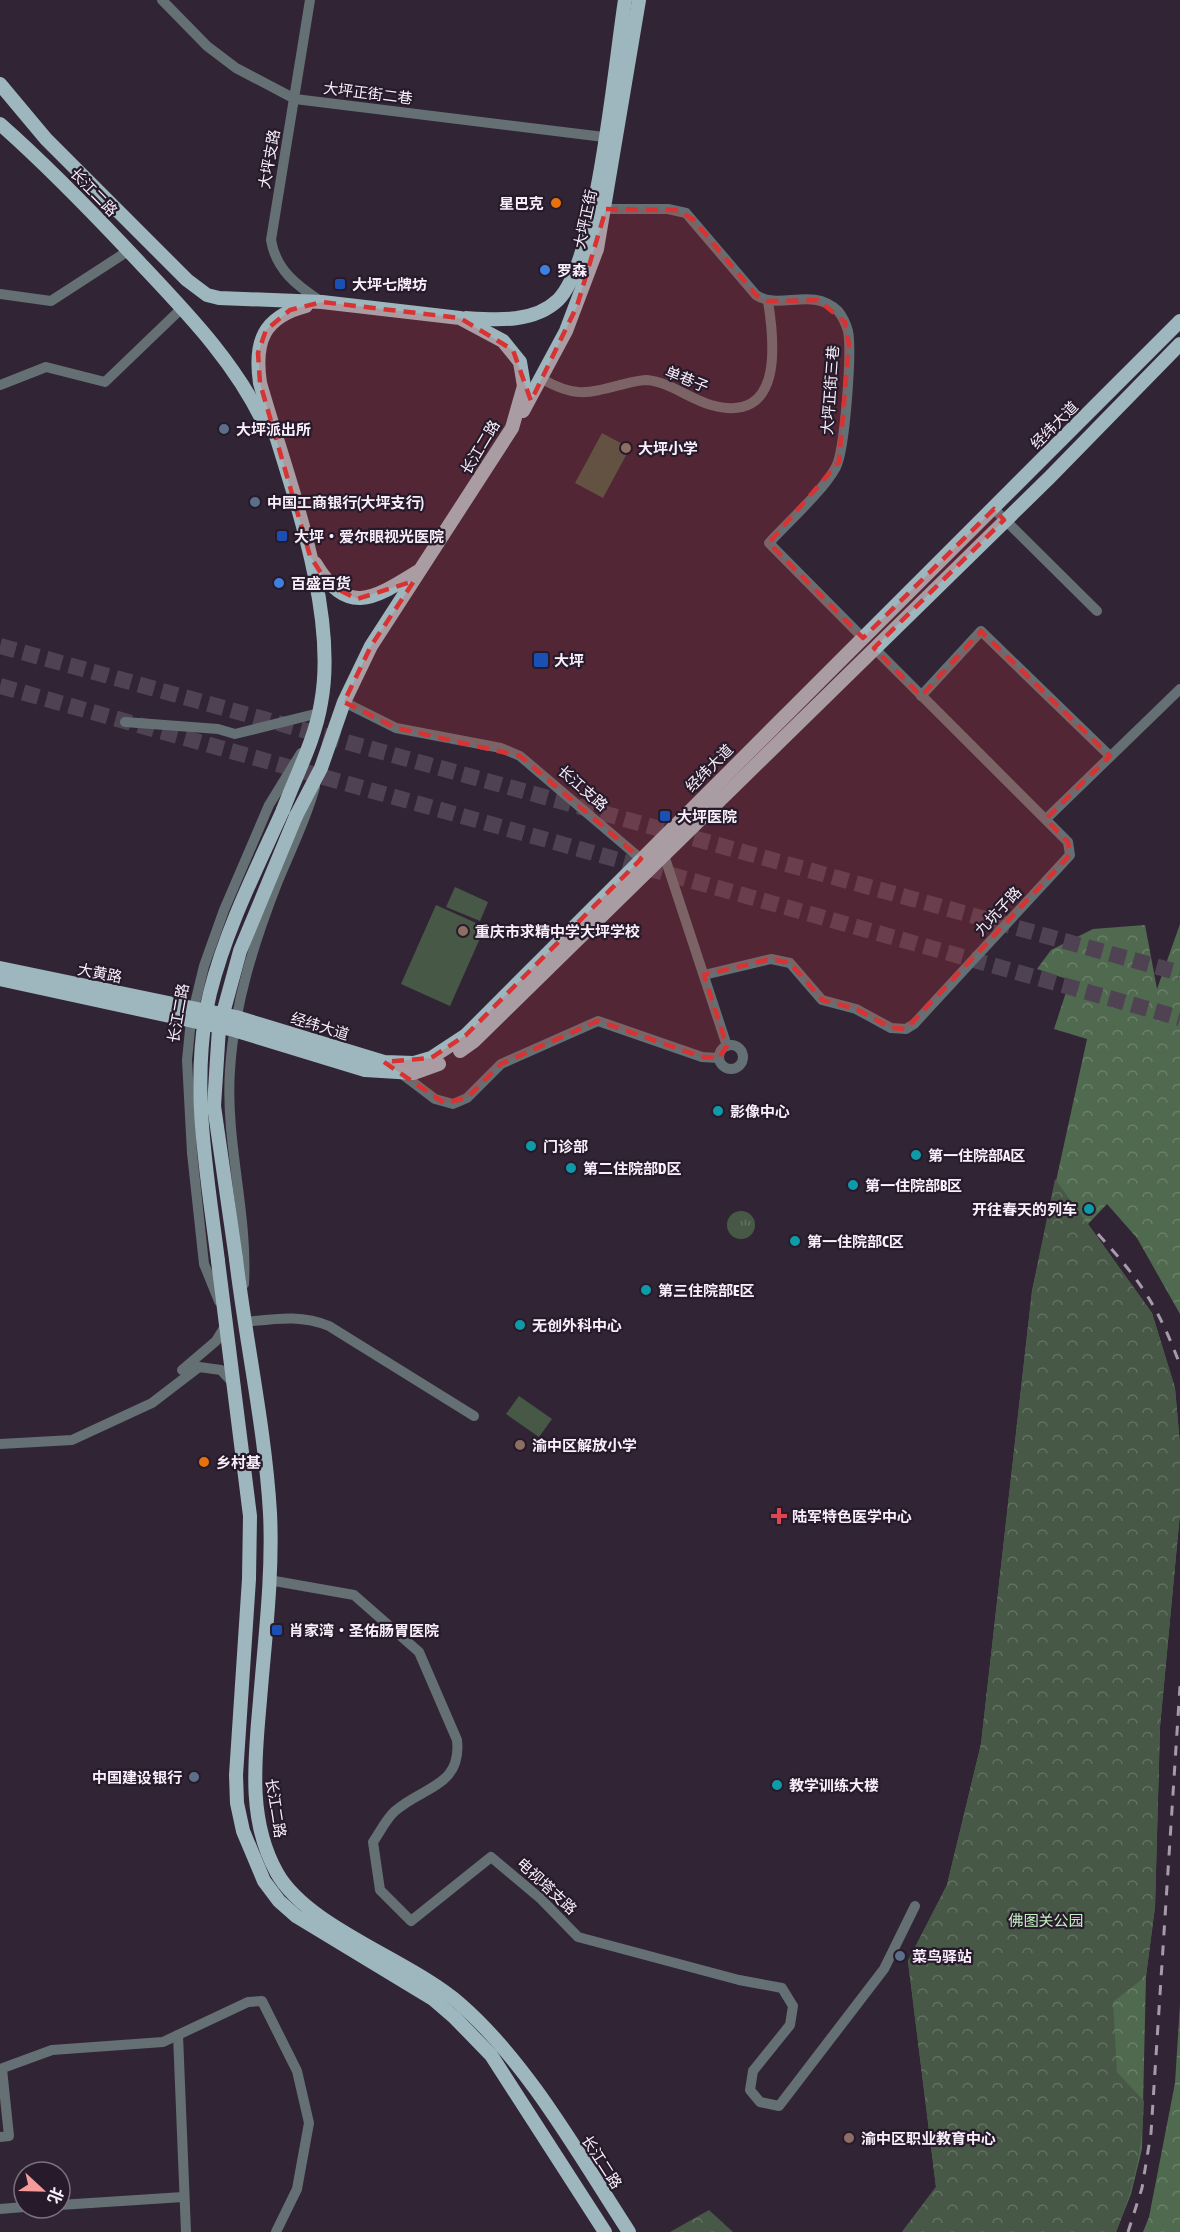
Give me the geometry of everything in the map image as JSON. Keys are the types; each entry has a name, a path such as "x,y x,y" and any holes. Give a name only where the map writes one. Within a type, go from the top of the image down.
{"main road":[{"name":"大坪正街","path":"460,318 500,320 524,317 548,308 566,290 588,231 625,0"},
{"name":"大坪正街","path":"512,428 542,379 588,278 606,209 639,0"},
{"name":"长江二路","path":"0,84 46,139 197,289 207,295 225,299 322,302 460,318 503,341 520,362 524,387 512,428 371,646 344,702 321,768 296,816 240,951 219,1028 214,1106 267,1481 271,1547 254,1771 259,1826 277,1874 302,1904 440,1985 497,2039 551,2114 629,2232"},
{"name":"长江二路","path":"0,124 33,153 182,308 244,386 283,463"},
{"name":"长江二路","path":"322,302 281,315 266,330 261,340 258,365 260,383 310,556 318,597 324,669 320,713 220,959 204,1030 200,1101 225,1319 247,1482 251,1550 236,1775 243,1831 252,1856 279,1901 296,1916 433,1999 490,2055 605,2232"},
{"name":"经纬大道","path":"192,1014 384,1062 414,1063 431,1058 466,1035 1180,321"},
{"name":"经纬大道","path":"235,1023 365,1070 401,1074 414,1073 434,1066 474,1041 1180,344"},
{"name":"长江二路","path":"310,556 328,584 341,594 357,599 388,590 422,569"},
{"name":"大黄路","path":"0,968 192,1014"},
{"name":"大黄路","path":"0,979 192,1014"}],"street":[{"name":"大坪正街二巷","path":"162,0 207,46 236,69 295,99 604,137"},
{"name":"大坪支路","path":"310,0 271,240 273,252 286,274 302,289 322,302"},
{"path":"606,209 668,209 687,213 756,295 768,301"},
{"path":"0,294 51,301 128,251"},
{"name":"大坪正街三巷","path":"768,301 803,297 829,305 845,321 849,345 839,462 828,479 769,543 863,638"},
{"name":"单巷子","path":"542,379 562,390 589,393 649,380 712,405 739,407 755,402 767,385 774,348 768,301"},
{"path":"0,385 46,367 105,382 182,308"},
{"path":"994,509 1097,611"},
{"path":"921,696 981,631 1110,756"},
{"name":"九坑子路","path":"704,975 771,958 781,960 796,969 822,1000 855,1009 891,1028 906,1029 914,1024 1070,855 1068,842 874,648"},
{"path":"1046,819 1180,689"},
{"name":"长江支路","path":"344,702 396,728 501,748 535,766 641,859"},
{"path":"125,722 218,729 236,734 320,713"},
{"name":"长江二路","path":"225,1319 204,1264 189,1119 187,1060 192,1014 204,966 224,910 269,805 311,738"},
{"name":"长江二路","path":"243,1315 245,1258 232,1145 230,1071 235,1023 258,939 279,880 306,820 321,768"},
{"path":"664,855 727,1046"},
{"path":"384,1062 435,1099 453,1104 460,1102 501,1064 598,1022 702,1057 719,1058"},
{"path":"734,1045 740,1049 743,1056 741,1064 730,1069 722,1065 719,1058 721,1050 734,1045"},
{"path":"187,1060 201,1049 213,1048 227,1060 230,1071"},
{"path":"243,1315 313,1319 329,1326 474,1416"},
{"path":"132,1413 209,1348 225,1319"},
{"path":"0,1444 72,1440 157,1400 199,1367 211,1366 221,1370 234,1385"},
{"name":"电视塔支路","path":"269,1580 354,1595 419,1652 457,1740 459,1756 452,1773 394,1812 373,1842 381,1890 411,1921 491,1857 542,1899 578,1937 739,1980 782,1988 794,2006 790,2025 753,2071 750,2090 760,2102 779,2106 884,1969 915,1906"},
{"path":"0,2137 9,2136 1,2069 52,2050 163,2042 248,2002 262,2001 297,2071 309,2122 297,2188 276,2232"},
{"path":"178,2035 186,2232"},
{"path":"72,2204 183,2197"}],"highlighted area":[{"path":"606,209 678,210 694,220 756,295 768,301 818,300 845,322 849,345 839,462 769,543 863,638 994,509 1004,520 874,648 921,696 981,631 1110,756 1046,819 1068,842 1070,855 906,1029 891,1028 856,1009 822,1000 790,963 771,959 704,975 727,1046 719,1058 702,1057 598,1021 501,1064 467,1098 444,1103 384,1062 431,1058 466,1035 641,859 520,756 396,728 344,702 371,646 414,581 357,599 328,584 310,556 260,383 258,353 266,330 290,310 322,302 460,318 513,350 531,401 577,306"}],"green space":[{"path":"602,433 630,448 603,498 575,483"},
{"path":"455,887 488,902 480,921 446,907"},
{"path":"436,905 485,927 450,1006 401,984"},
{"name":"佛图关公园","path":"1180,924 1180,1314 1137,1238 1107,1204 1088,1224 1152,1313 1175,1388 1180,1445 1180,1513 1160,1727 1155,1907 1146,1976 1142,2149 1131,2194 1116,2232 902,2232 936,2187 908,1961 947,1885 981,1744 1032,1291 1087,1039 1054,1029 1070,980 1037,969 1051,950 1093,929 1145,925 1157,989"},
{"name":"佛图关公园","path":"1055,1179 1152,1313 1175,1388 1180,1445 1180,1513 1160,1726 1155,1907 1146,1976 1113,2002 1117,2072 1144,2101 1139,2152 1133,2183 1116,2232 902,2232 936,2187 908,1961 947,1885 981,1744 1032,1291"},
{"path":"741,1211 751,1215 755,1225 751,1235 741,1239 731,1235 727,1225 731,1215"},
{"path":"519,1396 552,1419 539,1437 506,1414"},
{"path":"1180,2004 1180,2232 1143,2232 1149,2217 1175,2083"},
{"path":"709,2210 733,2232 670,2232"}],"tunnel":[{"path":"0,646 1180,973"},
{"path":"0,686 1180,1018"}],"railway":[{"path":"1098,1234 1137,1280 1164,1326 1180,1365"},
{"path":"1128,2232 1142,2188 1151,2133 1180,1686"}],"place":[{"name":"星巴克","path":"556,203"},
{"name":"罗森","path":"545,270"},
{"name":"大坪七牌坊","path":"340,284"},
{"name":"大坪派出所","path":"224,429"},
{"name":"大坪小学","path":"626,448"},
{"name":"中国工商银行(大坪支行)","path":"255,502"},
{"name":"大坪‧爱尔眼视光医院","path":"282,536"},
{"name":"百盛百货","path":"279,583"},
{"name":"大坪","path":"541,660"},
{"name":"大坪医院","path":"665,816"},
{"name":"重庆市求精中学大坪学校","path":"463,931"},
{"name":"影像中心","path":"718,1111"},
{"name":"门诊部","path":"531,1146"},
{"name":"第一住院部A区","path":"916,1155"},
{"name":"第二住院部D区","path":"571,1168"},
{"name":"第一住院部B区","path":"853,1185"},
{"name":"开往春天的列车","path":"1089,1209"},
{"name":"第一住院部C区","path":"795,1241"},
{"name":"第三住院部E区","path":"646,1290"},
{"name":"无创外科中心","path":"520,1325"},
{"name":"渝中区解放小学","path":"520,1445"},
{"name":"乡村基","path":"204,1462"},
{"name":"陆军特色医学中心","path":"779,1516"},
{"name":"肖家湾‧圣佑肠胃医院","path":"277,1630"},
{"name":"中国建设银行","path":"194,1777"},
{"name":"教学训练大楼","path":"777,1785"},
{"name":"菜鸟驿站","path":"900,1956"},
{"name":"渝中区职业教育中心","path":"849,2138"}]}
